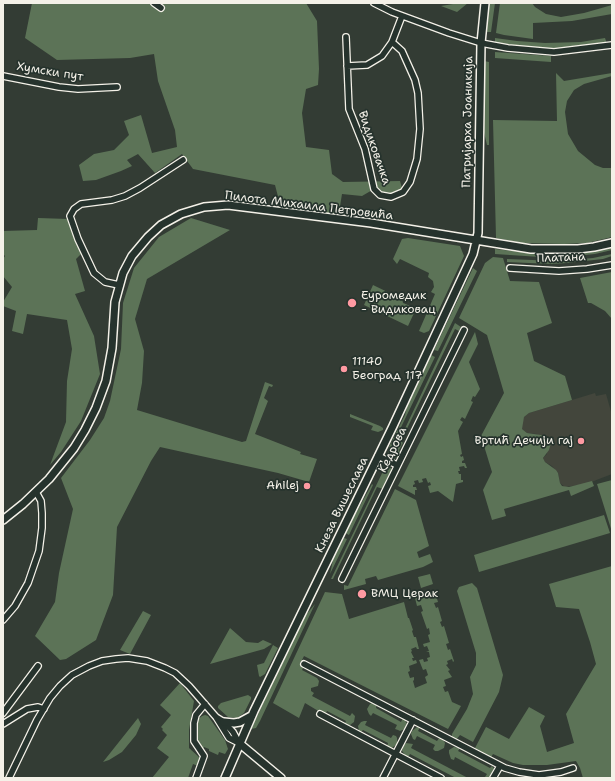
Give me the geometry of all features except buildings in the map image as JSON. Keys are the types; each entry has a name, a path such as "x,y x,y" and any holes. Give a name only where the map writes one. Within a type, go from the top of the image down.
{"main road":[{"name":"Патријарха Јоаникија","path":"477,241 481,43 485,3"},
{"name":"Пилота Михаила Петровића","path":"3,520 36,492 74,448 85,430 99,401 108,373 112,348 115,309 119,285 123,273 130,259 141,243 152,232 181,214 198,208 228,205 318,216 541,250 578,249 612,242"},
{"name":"Кнеза Вишеслава","path":"225,778 252,714 378,456 466,270 477,241"},
{"path":"224,722 240,722 252,714"},
{"path":"239,743 281,778"}],"street":[{"path":"154,3 161,8"},
{"path":"374,3 402,16 481,43 508,48 544,52 578,50 612,45"},
{"path":"347,66 363,65 373,62 386,52 392,42 402,16"},
{"name":"Видиковачка","path":"346,37 349,109 365,149 374,189 383,196 396,196 407,189 412,176 418,149 419,115 416,86 411,70 402,51 392,42"},
{"name":"Хумски пут","path":"3,76 59,87 78,89 118,87"},
{"path":"119,285 105,282 94,273 78,239 70,216 79,204 112,200 125,196 183,160"},
{"name":"Платана","path":"510,268 559,271 587,269 612,264"},
{"name":"Кедрова","path":"342,579 464,330"},
{"path":"378,456 397,465"},
{"path":"3,620 15,606 28,583 39,551 42,513 41,501 36,492"},
{"path":"9,778 50,698 60,686 72,675 96,663 123,658 146,661 165,668 184,681 216,717 230,738 239,743"},
{"path":"304,664 500,766 539,776 573,768"},
{"path":"3,713 38,666"},
{"path":"196,778 204,756 194,741 194,723 196,715 205,704"},
{"path":"3,724 27,709 38,707 44,709"},
{"path":"320,714 441,778"},
{"path":"216,717 224,722 235,735 239,743"},
{"path":"383,778 413,720"},
{"path":"493,778 500,766"}],"shaded area":[{"name":"Вртић Дечији гај","path":"595,393 596,396 606,394 612,415 612,474 586,484 565,487 560,483 558,473 552,466 545,462 543,458 547,454 537,434 527,433 522,429 522,422 524,417 529,413"}],"green space":[{"path":"32,3 306,3 317,21 319,69 318,85 306,89 302,113 306,147 329,150 332,174 343,182 400,181 403,192 387,196 374,189 362,196 342,194 338,219 282,212 275,185 193,169 182,154 155,173 138,154 127,160 132,166 96,180 83,181 79,165 94,154 114,150 129,135 124,121 141,115 152,153 177,147 175,130 158,81 154,54 130,58 57,60 25,38"},
{"path":"468,3 457,12 441,6"},
{"path":"489,3 495,3 491,32 486,32"},
{"path":"500,3 532,3 535,7 546,14 561,17 584,13 612,5 612,14 572,21 533,23 533,39 496,33"},
{"path":"495,38 545,43 581,42 605,38 607,44 561,49 534,48 495,43"},
{"path":"495,52 551,56 551,62 495,58"},
{"path":"484,61 489,62 489,145 487,145 483,128"},
{"path":"556,73 564,81 612,73 612,76 584,84 574,90 567,101 565,112 568,134 578,151 595,165 603,168 612,168 612,237 587,243 564,244 522,243 496,238 493,120 557,121"},
{"path":"38,218 68,219 83,252 76,259 85,291 75,294 94,336 100,374 81,421 61,452 50,465 66,422 67,381 72,349 67,320 27,314 23,334 12,331 16,311 3,306 3,302 12,287 3,276 3,259 5,256 3,254 3,231 37,230"},
{"path":"191,218 230,230 147,279 135,319 144,351 142,383 137,410 242,442 246,441 265,382 273,385 272,387 269,386 264,398 268,401 255,434 301,452 300,454 317,459 309,482 278,473 160,447 151,461 117,527 113,595 96,640 66,659 60,660 35,636 55,602 59,573 73,509 61,478 90,440 104,418 110,401 121,349 123,303 134,268 159,237"},
{"path":"408,238 460,246 464,256 429,331 424,333 419,331 435,294 431,292 434,287 433,281 428,277 429,273 400,259 397,264 393,259 402,239"},
{"path":"612,247 612,250 595,254 556,258 556,255 585,253"},
{"path":"495,249 540,254 540,257 495,254"},
{"path":"612,254 612,256 603,259 567,263 551,264 507,262 507,259 558,261 593,258"},
{"path":"493,257 503,258 510,281 539,282 552,323 527,333 534,361 565,376 572,400 529,413 524,417 522,429 527,433 541,435 549,439 551,443 549,450 543,458 545,462 556,470 562,486 569,487 592,481 594,486 571,496 569,490 504,509 506,516 492,520 483,490 492,472 481,436 504,393 487,335 459,318 485,263"},
{"path":"473,268 477,271 438,351 434,350"},
{"path":"612,272 612,319 605,311 591,303 588,303 580,278"},
{"path":"373,285 402,299 403,303 413,307 415,311 408,326 364,305"},
{"path":"455,323 461,327 459,331 455,329 401,441 403,443 399,450 400,453 398,457 393,459 391,458"},
{"path":"475,332 478,344 469,362 480,389 475,397 473,396 471,401 473,402 465,419 462,417 460,420 463,422 458,431 462,454 460,455 461,457 463,456 464,460 462,463 465,463 467,468 464,466 459,467 460,471 458,471 459,474 461,474 461,480 463,480 463,482 456,484 453,502 438,491 430,493 428,486 431,485 430,482 428,483 426,478 422,479 423,482 419,483 418,480 414,481 415,484 413,487 416,487 417,490 415,490 415,495 398,486"},
{"path":"431,355 435,357 388,454 389,447 405,415 407,406"},
{"path":"350,414 380,426 383,430 378,432 371,430 373,426 350,417"},
{"path":"387,463 392,470 383,489 377,487 333,579 331,579"},
{"path":"612,480 612,532 597,484"},
{"path":"372,484 373,485 349,535 345,533"},
{"path":"395,489 416,500 429,546 417,552 419,558 430,554 433,562 423,567 378,580 376,576 365,579 366,584 344,590 344,585 348,586"},
{"path":"604,515 610,533 479,572 474,555"},
{"path":"344,538 347,539 330,574 333,560"},
{"path":"612,566 612,778 583,778 576,761 547,765 523,765 513,763 493,754 490,759 474,750 486,727 509,739 529,707 545,716 540,726 547,752 574,743 566,714 596,664 579,609 556,607 549,584"},
{"path":"430,574 433,584 421,588 418,577"},
{"path":"472,583 477,588 503,675 499,692 473,742 460,735 456,740 452,737 452,734 467,709 473,694 470,677 476,665 476,653 457,591 459,587"},
{"path":"325,592 342,594 349,619 404,602 419,649 416,647 411,649 414,658 412,658 413,661 416,660 417,663 409,666 410,671 408,672 410,678 414,677 413,681 415,688 427,683 425,677 428,675 426,669 423,670 419,660 423,659 424,662 428,661 427,658 430,657 429,652 426,652 429,651 427,646 424,647 423,644 430,642 428,635 430,634 429,628 427,629 421,612 423,611 421,605 417,606 415,598 435,592 438,602 434,603 436,608 438,607 442,621 440,622 442,627 444,626 449,643 446,644 448,650 450,649 454,661 453,662 452,659 447,661 448,664 446,665 450,670 448,671 452,677 444,680 446,686 443,687 445,692 448,691 452,702 461,706 448,729 304,656 300,664 304,666 302,670 317,678 319,681 318,686 311,688 311,691 314,693 312,696 350,716 352,713 355,716 354,722 350,725 344,725 346,721 327,711 325,715 305,703 299,718 273,703"},
{"path":"315,604 260,721 256,728 251,729 305,616"},
{"path":"143,611 151,615 130,654 120,650"},
{"path":"230,628 246,642 258,643 263,640 272,644 264,649 210,664"},
{"path":"273,645 278,648 265,674 260,677 257,665 264,663"},
{"path":"180,683 194,701 189,730 189,748 200,758 200,760 198,766 193,764 188,778 152,778 169,757 157,748 167,735 161,727 171,715 160,705"},
{"path":"248,695 251,699 244,713 237,718 228,717 218,708 221,703"},
{"path":"372,703 377,704 376,708 401,722 403,718 407,724 405,729 400,731 395,729 397,725 373,713 371,716 367,709"},
{"path":"205,715 208,716 225,740 228,749 225,754 219,752 218,755 204,747 203,749 197,741 197,720"},
{"path":"138,718 141,724 136,735 122,752 103,762"},
{"path":"364,721 367,721 365,725 391,738 393,735 396,736 397,744 392,748 389,748 387,747 388,743 363,730 360,733 358,726"},
{"path":"417,727 420,727 418,731 437,741 440,737 442,738 445,743 444,748 435,751 433,749 435,745 417,736 415,740 413,739 411,734 412,731"},
{"path":"406,743 413,744 411,748 468,778 456,778 410,754 408,757 406,756 402,751 403,746"},
{"path":"454,747 460,748 458,751 490,768 492,766 495,770 491,777 485,777 487,774 455,757 454,760 451,759 449,750"}],"place":[{"name":"Еуромедик - Видиковац","path":"352,303"},
{"name":"11140 Београд 117","path":"344,369"},
{"name":"Вртић Дечији гај","path":"581,441"},
{"name":"Ahilej","path":"307,486"},
{"name":"ВМЦ Церак","path":"362,594"}]}
